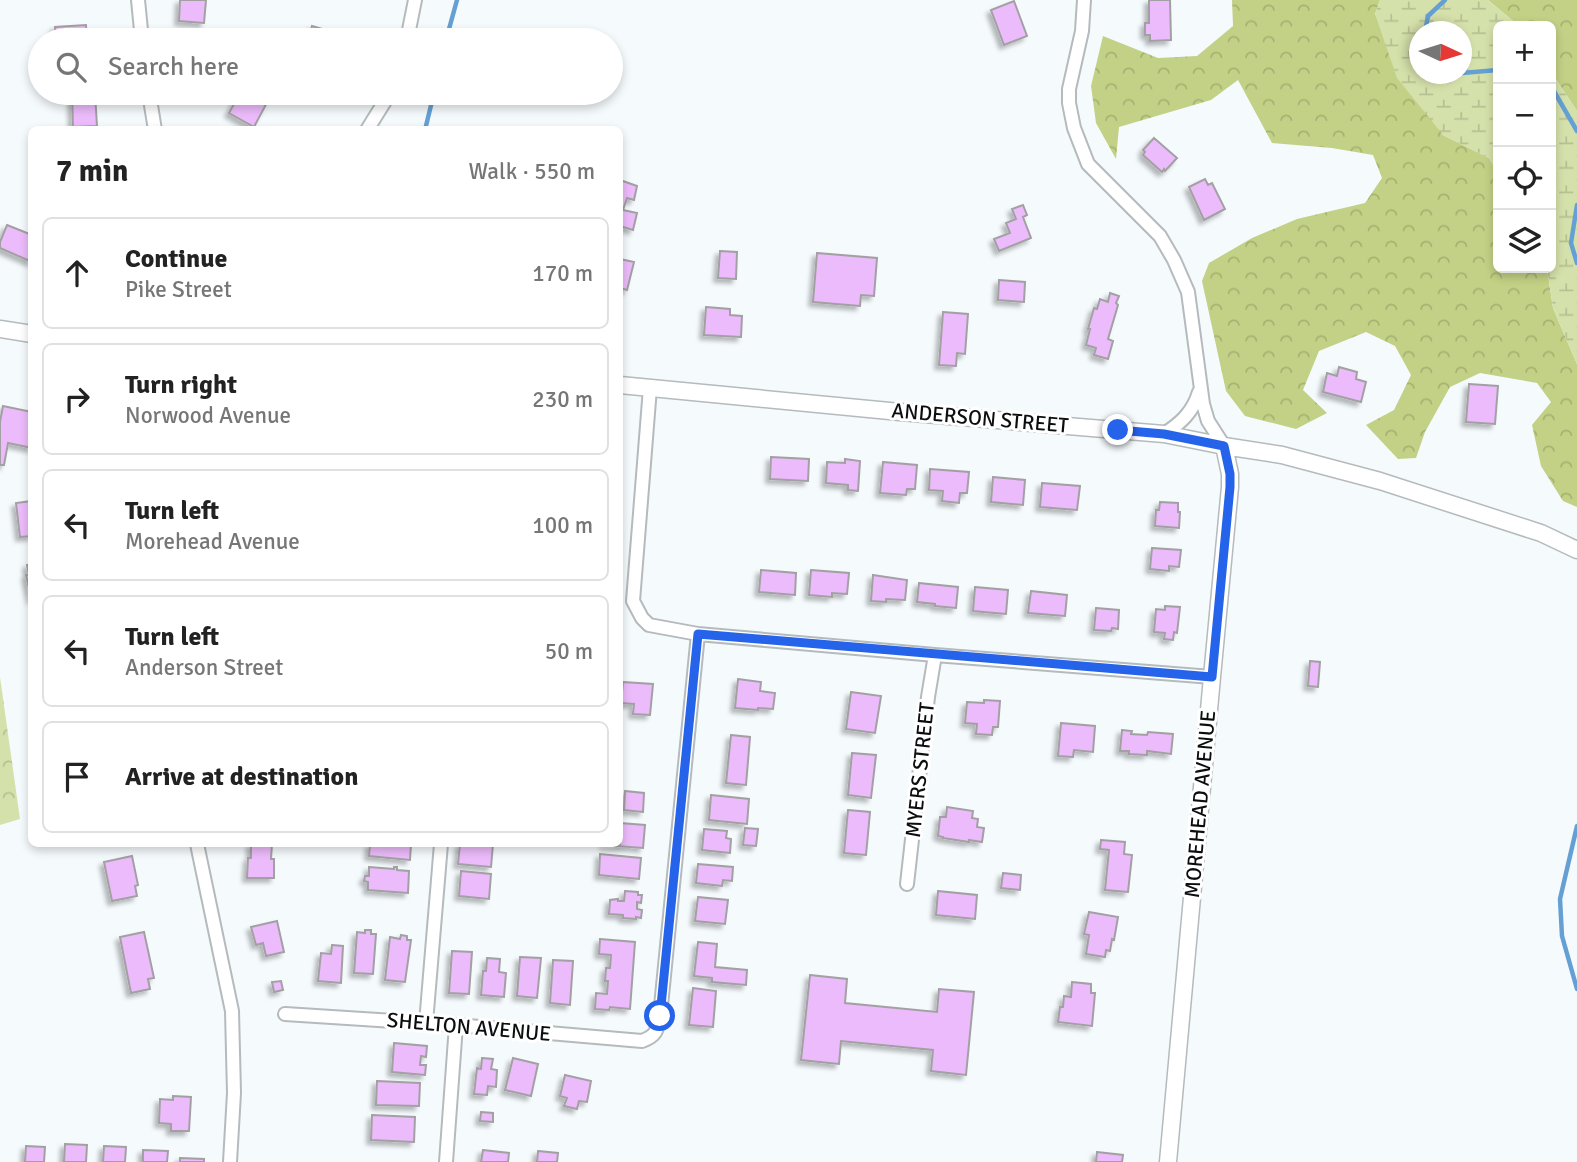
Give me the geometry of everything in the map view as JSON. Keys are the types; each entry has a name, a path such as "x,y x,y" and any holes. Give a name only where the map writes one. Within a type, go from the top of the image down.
{"street":[{"path":"138,0 141,28"},
{"path":"409,28 415,0"},
{"path":"1084,0 1082,31 1069,89 1074,128 1088,164 1160,236 1174,260 1188,292 1200,388 1208,421 1224,446"},
{"path":"151,105 154,126"},
{"path":"370,126 383,105"},
{"path":"0,329 28,333"},
{"name":"ANDERSON STREET","path":"623,385 1164,434 1282,455 1380,481 1541,533 1577,550"},
{"path":"650,388 632,601 649,625 698,634 1212,677"},
{"path":"1164,434 1190,413 1200,388"},
{"name":"MOREHEAD AVENUE","path":"1168,1162 1230,487 1224,446"},
{"name":"SHELTON AVENUE","path":"285,1014 642,1041 653,1037 660,1016 698,634"},
{"name":"MYERS STREET","path":"908,884 935,655"},
{"path":"198,847 232,1011 234,1093 230,1162"},
{"path":"426,1023 441,847"},
{"path":"446,1162 456,1025"}],"green space":[{"path":"1232,0 1380,0 1375,14 1409,74 1409,84 1414,84 1443,135 1489,158 1493,165 1493,273 1548,273 1553,308 1577,364 1577,507 1563,501 1541,466 1532,425 1551,402 1537,383 1480,373 1450,387 1425,432 1416,458 1398,459 1366,425 1394,410 1411,375 1395,346 1366,332 1319,351 1303,390 1327,413 1296,429 1245,416 1226,391 1202,281 1209,263 1252,238 1297,219 1365,203 1382,178 1373,155 1332,148 1272,143 1238,80 1211,100 1119,127 1116,159 1096,123 1091,86 1103,36 1158,58 1197,56 1233,26"},
{"path":"1380,0 1488,0 1513,21 1493,21 1493,165 1489,158 1443,135 1397,78 1375,14"},
{"path":"1488,0 1577,0 1577,111 1556,80 1556,21 1513,21"},
{"path":"1556,80 1577,111 1577,364 1553,308 1548,273 1556,273"},
{"path":"0,677 20,819 0,825"}],"building":[{"path":"180,0 206,0 204,23 179,21"},
{"path":"1149,0 1170,0 1171,40 1150,41 1150,35 1145,35 1145,23 1149,23"},
{"path":"1014,1 1027,36 1004,45 991,10"},
{"path":"86,25 86,28 55,28"},
{"path":"72,105 96,105 97,126 73,126"},
{"path":"233,105 266,105 255,126 229,113"},
{"path":"1154,138 1177,158 1162,172 1143,155 1143,150"},
{"path":"1205,179 1208,185 1212,183 1225,209 1204,220 1189,187"},
{"path":"623,181 637,186 634,200 627,198 623,210"},
{"path":"1023,205 1027,215 1023,217 1031,238 999,251 994,239 1010,233 1006,223 1016,219 1012,209"},
{"path":"623,210 637,213 633,230 623,227"},
{"path":"7,225 28,233 28,260 0,248"},
{"path":"720,251 737,252 736,279 718,278"},
{"path":"817,253 877,258 874,296 861,295 860,306 813,302"},
{"path":"623,260 634,262 627,290 623,289"},
{"path":"999,280 1025,282 1024,302 998,300"},
{"path":"1110,293 1119,296 1108,339 1113,341 1108,359 1094,355 1096,348 1086,345 1094,308 1097,309 1100,299 1108,302"},
{"path":"706,307 730,309 730,315 742,316 741,337 704,335"},
{"path":"943,312 968,314 965,354 957,353 956,366 939,365"},
{"path":"1339,367 1357,372 1356,379 1366,382 1361,402 1323,392 1327,373 1337,376"},
{"path":"1469,384 1498,386 1495,424 1466,422"},
{"path":"3,406 28,411 28,447 8,443 4,465 0,465 0,422"},
{"path":"771,457 809,459 808,481 770,479"},
{"path":"845,459 860,461 858,491 848,490 848,485 826,483 827,462 845,463"},
{"path":"883,462 917,465 915,489 907,489 906,495 880,493"},
{"path":"930,469 969,472 967,493 960,493 959,503 942,501 943,491 929,490"},
{"path":"993,477 1025,480 1023,505 991,502"},
{"path":"1042,483 1080,486 1077,510 1040,507"},
{"path":"28,502 28,536 20,537 16,503"},
{"path":"1160,502 1178,503 1179,528 1155,526 1156,510 1159,510"},
{"path":"1152,548 1181,550 1179,567 1169,566 1169,571 1150,569"},
{"path":"761,570 796,573 795,595 759,592"},
{"path":"811,570 849,573 847,594 832,593 832,597 809,595"},
{"path":"873,575 907,580 905,600 871,601"},
{"path":"919,583 958,587 956,608 917,602"},
{"path":"975,587 1008,590 1006,614 973,611"},
{"path":"1031,591 1067,595 1065,616 1028,613"},
{"path":"1165,606 1180,607 1177,633 1174,632 1173,640 1164,639 1165,633 1154,632 1156,609 1165,610"},
{"path":"1096,608 1119,610 1118,629 1094,630"},
{"path":"1310,661 1320,662 1318,687 1308,686"},
{"path":"738,679 761,682 760,691 775,693 773,709 735,708"},
{"path":"623,682 653,684 650,715 633,714 634,704 623,703"},
{"path":"851,692 881,696 875,733 846,729"},
{"path":"984,700 1000,701 998,727 993,727 992,735 976,734 977,724 965,723 967,702 984,703"},
{"path":"1061,723 1095,726 1093,752 1074,750 1073,757 1058,756"},
{"path":"1122,730 1132,731 1131,734 1173,734 1171,754 1147,751 1147,755 1129,754 1129,751 1120,751"},
{"path":"731,735 750,737 746,785 726,783"},
{"path":"852,753 876,755 871,798 848,795"},
{"path":"625,791 644,793 643,812 624,810"},
{"path":"711,795 749,799 747,824 709,820"},
{"path":"947,807 973,811 972,818 978,819 977,827 984,828 982,842 938,836 940,817 946,817"},
{"path":"848,810 870,812 866,855 844,853"},
{"path":"623,823 645,825 643,848 623,846"},
{"path":"745,828 758,829 756,846 743,845"},
{"path":"704,829 727,831 726,838 731,839 730,853 702,850"},
{"path":"1101,840 1125,842 1124,854 1132,855 1128,892 1105,890 1109,850 1100,849"},
{"path":"251,847 272,847 274,878 247,878 248,858 251,858"},
{"path":"370,847 411,847 410,860 369,856"},
{"path":"460,847 493,847 491,867 458,864"},
{"path":"600,854 641,858 639,879 599,875"},
{"path":"132,856 138,885 135,886 137,896 112,901 104,862"},
{"path":"698,864 733,867 732,881 723,880 722,886 696,883"},
{"path":"369,867 397,867 397,870 409,871 408,893 368,890 368,882 364,881 365,876 369,876"},
{"path":"461,871 491,874 489,899 459,896"},
{"path":"1003,873 1021,875 1020,890 1001,888"},
{"path":"625,891 642,895 641,903 637,902 637,909 642,910 641,918 623,918 623,915 609,914 610,900 624,901"},
{"path":"938,891 977,895 975,919 936,915"},
{"path":"698,897 728,900 725,924 695,921"},
{"path":"1089,912 1118,917 1114,940 1112,939 1110,951 1106,950 1105,957 1086,954 1089,935 1084,934"},
{"path":"277,921 284,952 266,956 263,943 256,945 251,927"},
{"path":"365,930 376,934 373,974 354,973 357,932 365,933"},
{"path":"144,932 154,978 148,979 150,989 131,993 120,937"},
{"path":"401,935 411,940 405,982 385,980 390,937 400,939"},
{"path":"600,939 635,942 630,1009 595,1009 596,993 607,994 606,968 610,968 611,955 599,954"},
{"path":"698,942 717,944 715,967 747,970 746,985 712,982 712,978 694,976"},
{"path":"332,945 343,946 341,983 318,981 321,953 331,954"},
{"path":"452,951 472,952 469,994 449,993"},
{"path":"520,957 541,958 537,998 517,996"},
{"path":"487,958 500,959 499,972 506,973 504,997 481,995"},
{"path":"553,960 573,961 570,1005 550,1003"},
{"path":"810,975 847,979 845,1003 937,1012 939,989 974,992 966,1075 931,1071 933,1050 841,1041 839,1064 801,1060"},
{"path":"281,981 283,990 274,992 272,982"},
{"path":"1072,982 1091,984 1091,993 1095,993 1092,1026 1058,1022 1064,996 1071,997"},
{"path":"693,988 716,991 713,1027 689,1025"},
{"path":"394,1043 427,1046 426,1057 421,1056 420,1065 426,1065 425,1075 392,1072"},
{"path":"482,1058 493,1059 491,1069 497,1070 496,1087 488,1086 487,1095 474,1094 477,1068 481,1069"},
{"path":"513,1058 538,1064 531,1096 505,1090"},
{"path":"565,1075 591,1081 587,1102 579,1101 577,1109 564,1106 567,1098 560,1096"},
{"path":"377,1081 420,1083 419,1106 376,1105"},
{"path":"173,1096 191,1097 189,1131 171,1131 171,1124 159,1123 160,1099 173,1100"},
{"path":"481,1112 493,1113 493,1122 480,1121"},
{"path":"372,1115 415,1117 414,1142 371,1140"},
{"path":"65,1144 87,1145 86,1162 64,1162"},
{"path":"26,1146 45,1147 44,1162 25,1162"},
{"path":"104,1146 126,1147 125,1162 103,1162"},
{"path":"143,1150 168,1151 167,1162 143,1162"},
{"path":"483,1150 509,1153 508,1162 481,1162"},
{"path":"538,1151 558,1153 557,1162 537,1162"},
{"path":"1097,1152 1123,1155 1122,1162 1096,1162"},
{"path":"180,1158 204,1159 204,1162 180,1162"}],"waterway":[{"path":"449,28 457,0"},
{"path":"1427,21 1428,16 1445,0"},
{"path":"1472,72 1493,70"},
{"path":"1556,95 1577,131"},
{"path":"426,126 431,105"},
{"path":"1577,205 1571,243 1577,263"},
{"path":"1577,826 1560,899 1562,936 1577,989"}],"route":[{"path":"660,1016 698,634 1212,677 1230,487 1224,446 1164,434 1118,430"}]}
